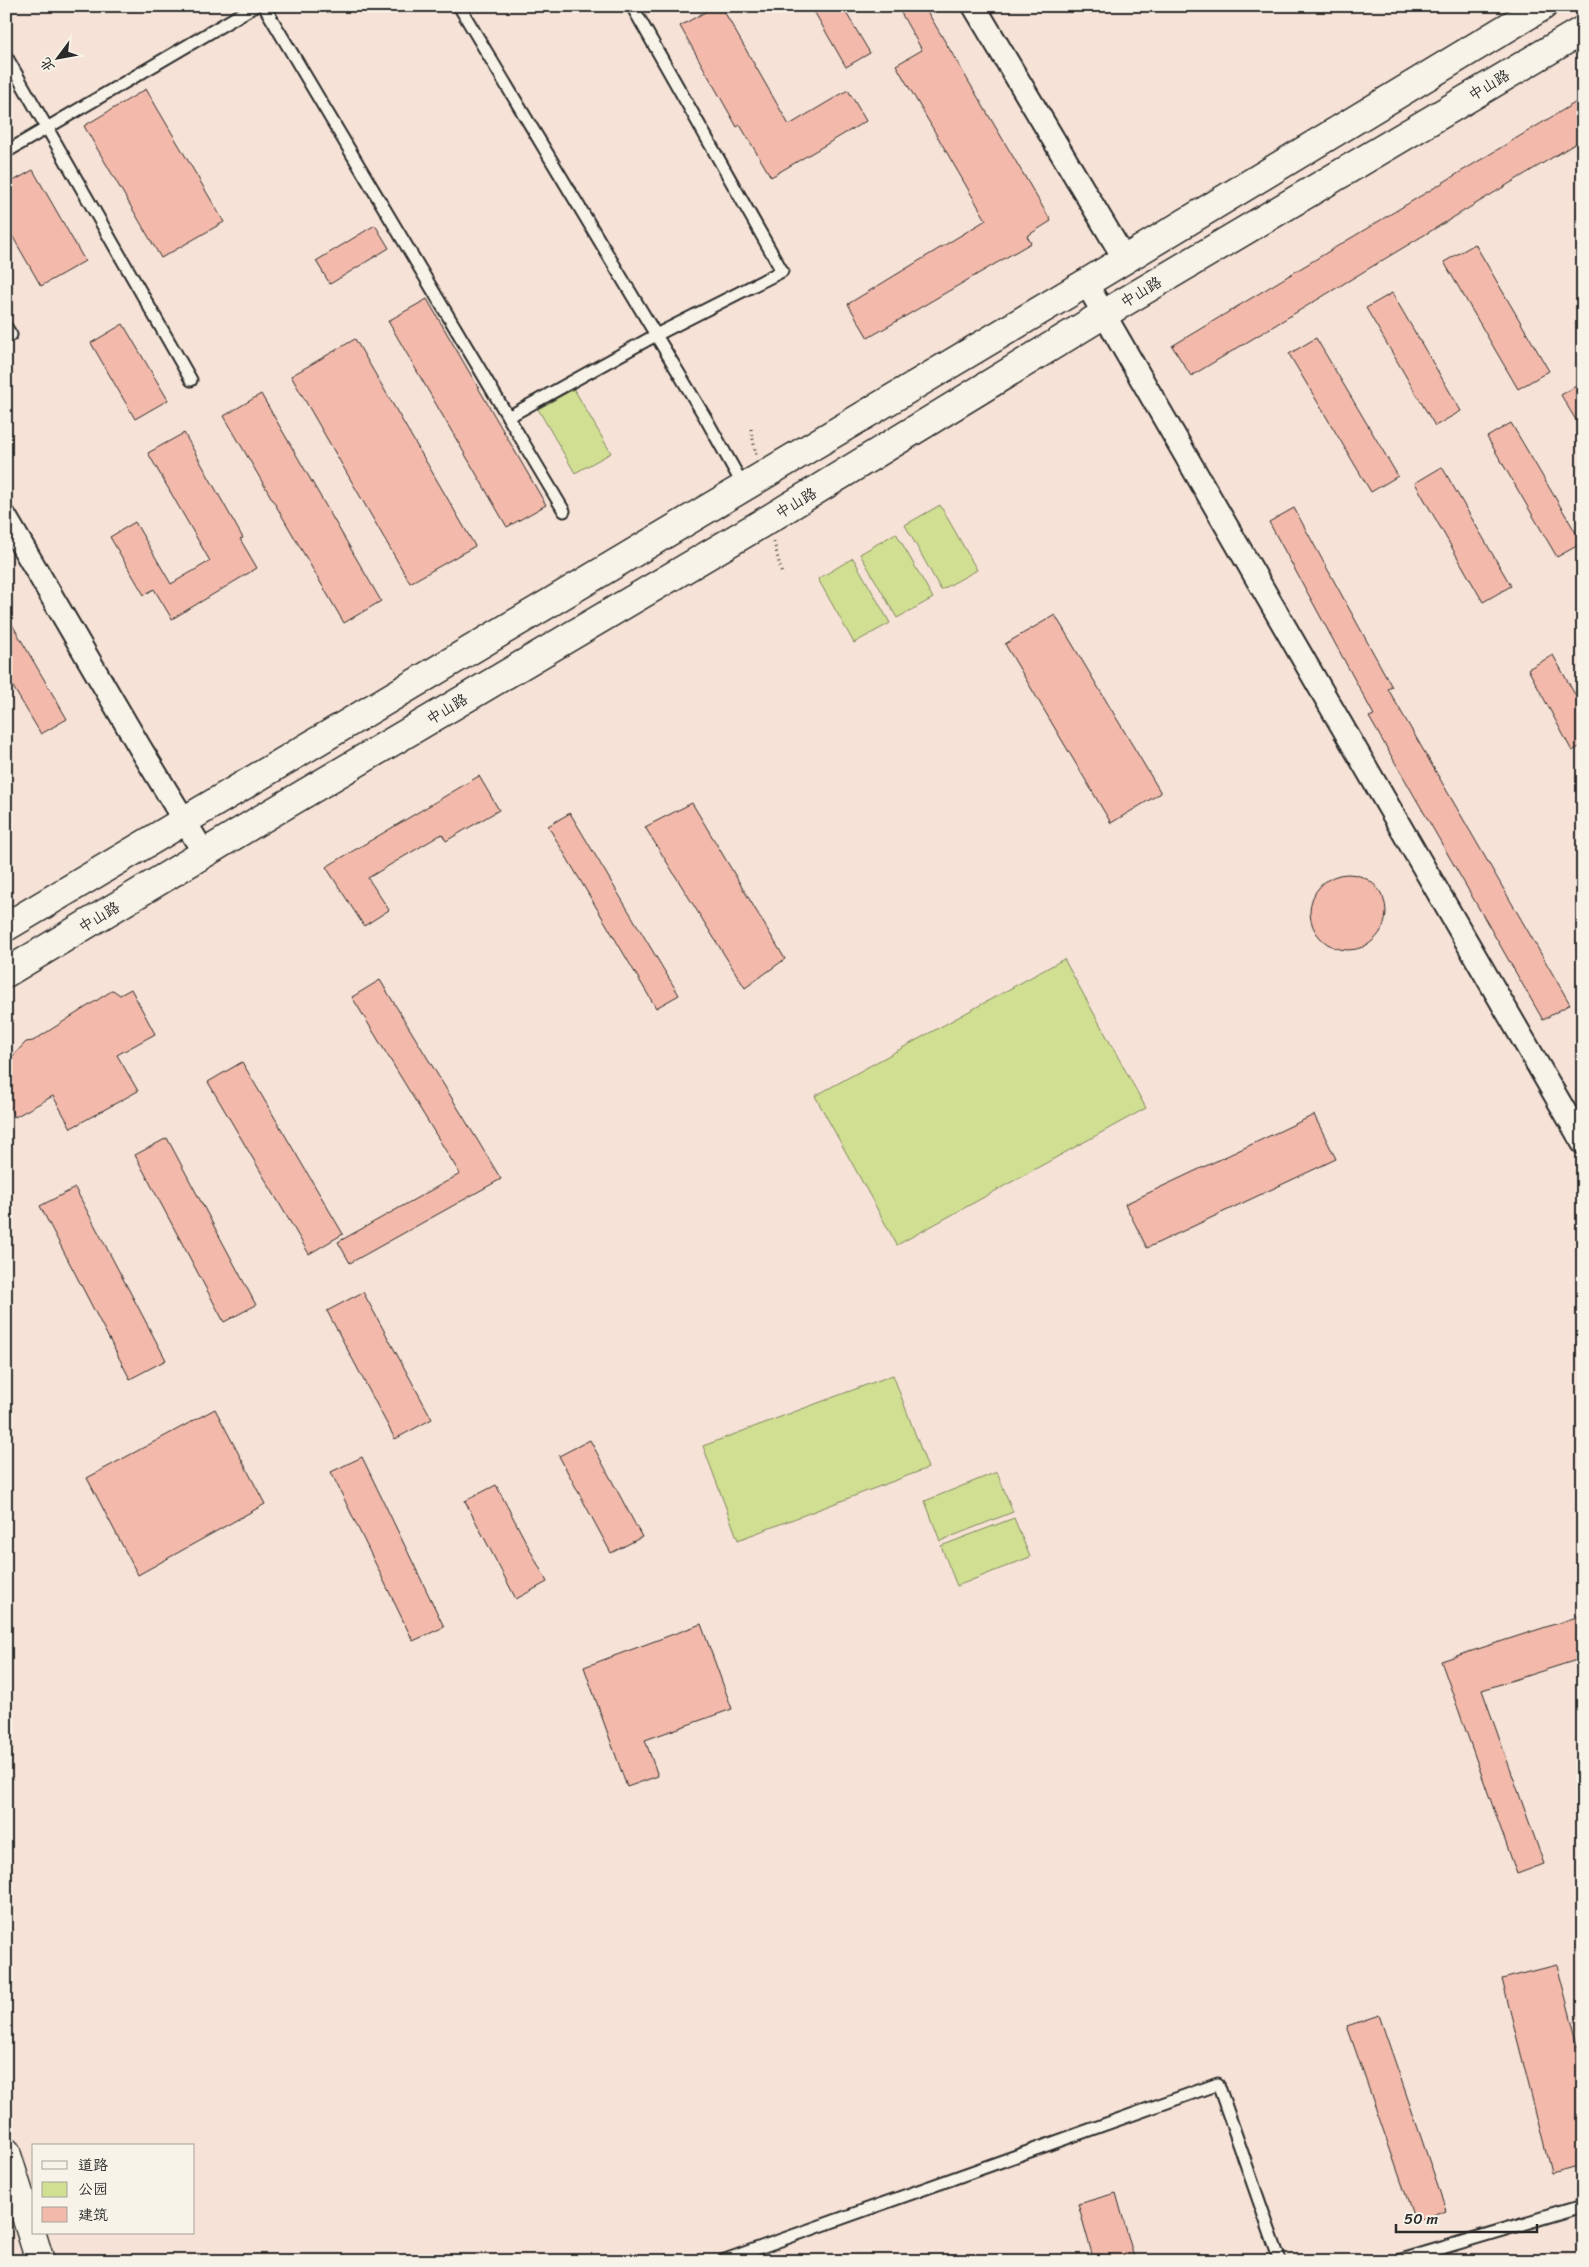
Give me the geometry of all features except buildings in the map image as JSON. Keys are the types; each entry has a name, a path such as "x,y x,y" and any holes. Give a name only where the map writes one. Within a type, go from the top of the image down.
{"main road":[{"path":"6,927 1086,283 1124,258 1543,6"},
{"name":"中山路","path":"6,973 762,523 1104,314 1583,30"},
{"path":"6,2152 40,2261"}],"street":[{"path":"974,6 1124,258"},
{"path":"1086,283 1583,1143"},
{"path":"6,518 204,854"}],"lane":[{"path":"6,152 255,6"},
{"path":"264,6 564,511"},
{"path":"458,6 656,335 744,487"},
{"path":"508,418 656,335 782,271 632,6"},
{"path":"6,56 191,380"},
{"path":"722,2261 1218,2084 1280,2261"},
{"path":"1398,2261 1583,2206"}],"green space":[{"path":"574,389 611,453 575,473 538,409"},
{"path":"940,505 977,570 941,590 905,525"},
{"path":"896,533 933,598 897,618 860,554"},
{"path":"853,558 890,623 854,643 818,579"},
{"path":"1064,959 1146,1108 897,1245 815,1096"},
{"path":"893,1375 928,1468 738,1540 703,1446"},
{"path":"997,1472 1013,1512 940,1541 925,1501"},
{"path":"1014,1518 1030,1557 957,1586 941,1546"}]}
